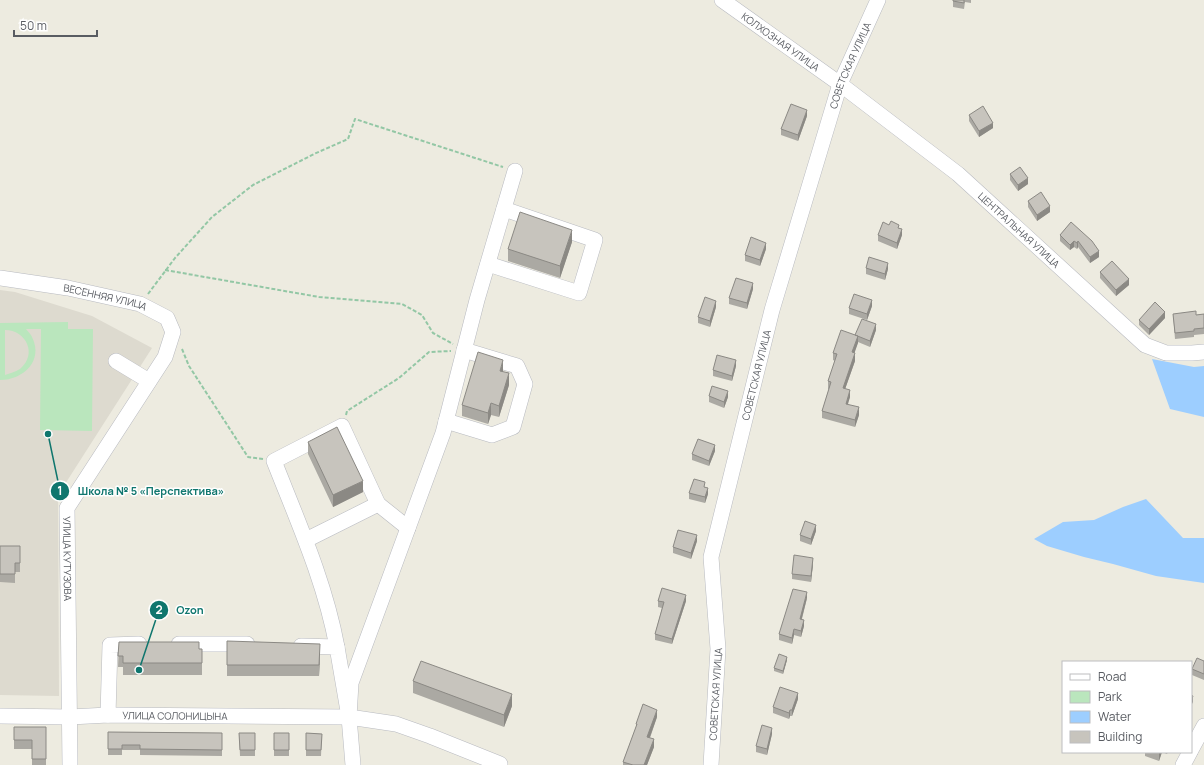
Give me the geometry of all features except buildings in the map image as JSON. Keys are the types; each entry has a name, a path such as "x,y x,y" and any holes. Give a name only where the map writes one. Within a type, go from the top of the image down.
{"street":[{"name":"КОЛХОЗНАЯ УЛИЦА","path":"722,0 840,84"},
{"name":"СОВЕТСКАЯ УЛИЦА","path":"711,765 718,649 711,557 772,310 840,84 878,0"},
{"name":"ЦЕНТРАЛЬНАЯ УЛИЦА","path":"840,84 958,174 1145,345 1166,353 1204,352"},
{"path":"349,717 351,683 443,433 464,350 516,171"},
{"path":"488,264 578,293 595,240 504,209"},
{"name":"ВЕСЕННЯЯ УЛИЦА","path":"0,278 68,288 140,304 167,318 173,332"},
{"name":"УЛИЦА КУТУЗОВА","path":"70,765 67,508 165,357 173,332"},
{"path":"446,421 492,435 513,427 525,384 517,366 464,350"},
{"path":"116,362 149,381"},
{"path":"353,765 349,717 332,618 306,540 274,461 342,426 378,504 408,528"},
{"path":"306,540 378,504"},
{"path":"166,644 217,643 265,645"},
{"path":"108,715 110,645 150,644"},
{"path":"289,645 337,647"},
{"name":"УЛИЦА СОЛОНИЦЫНА","path":"0,716 70,717 108,715 349,717 396,724 500,764"},
{"path":"1192,749 1204,726"},
{"path":"1183,765 1190,753"}],"path":[{"path":"140,304 165,270 212,217 253,185 314,154 348,139 355,119 516,171"},
{"path":"165,270 319,297 402,304 422,315 433,333 464,350"},
{"path":"173,332 189,366 248,457 274,461"},
{"path":"342,426 347,411 399,378 429,352 464,350"}],"shaded area":[{"path":"0,290 15,292 92,316 152,348 58,495 59,696 0,695"}],"green space":[{"path":"68,322 68,329 93,329 92,431 40,430 41,329 26,329 32,336 35,346 35,354 29,368 16,377 0,380 0,323","holes":["5,330 12,331 24,338 29,350 28,357 20,369 5,375"]}],"water":[{"path":"1152,359 1194,367 1204,366 1204,417 1170,409"},
{"path":"1146,499 1183,538 1204,538 1204,583 1156,576 1047,546 1034,539 1063,522 1094,520"}],"place":[{"name":"Школа № 5 «Перспектива»","path":"48,434"},
{"name":"Ozon","path":"139,670"}]}
